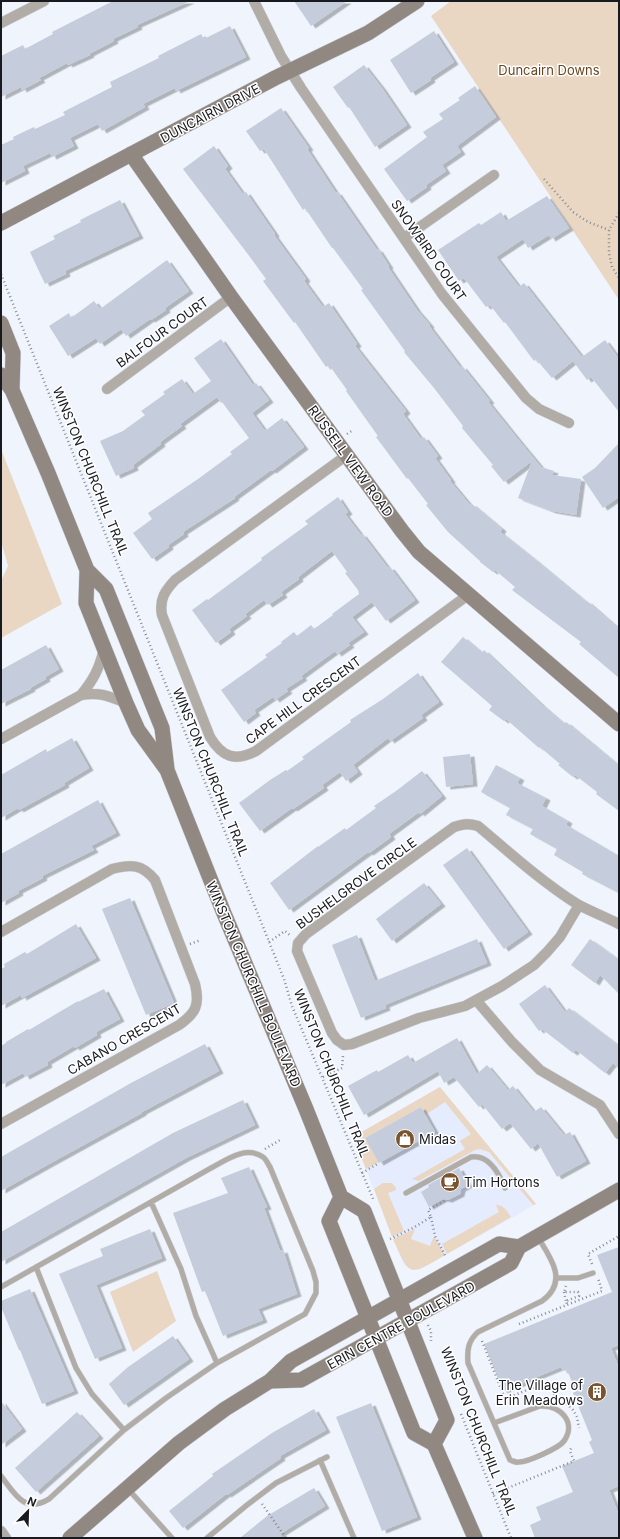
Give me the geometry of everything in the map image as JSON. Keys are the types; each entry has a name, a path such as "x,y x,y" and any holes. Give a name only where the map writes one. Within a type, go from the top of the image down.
{"street":[{"path":"1,23 44,1"},
{"name":"SNOWBIRD COURT","path":"254,1 300,88 442,294 526,398 539,409 569,423"},
{"name":"DUNCAIRN DRIVE","path":"1,223 290,70 368,32 417,1"},
{"name":"RUSSELL VIEW ROAD","path":"131,154 231,297 402,531 419,552 619,724"},
{"path":"404,238 494,175"},
{"name":"BALFOUR COURT","path":"107,389 231,297"},
{"name":"WINSTON CHURCHILL BOULEVARD","path":"1,324 13,353 12,390"},
{"name":"WINSTON CHURCHILL BOULEVARD","path":"1,375 12,390 48,473 86,570 86,603 126,703 138,730 167,770 226,918 341,1197"},
{"name":"CAPE HILL CRESCENT","path":"346,455 175,580 166,589 160,606 162,615 210,737 216,746 224,753 235,757 246,757 468,595"},
{"name":"WINSTON CHURCHILL BOULEVARD","path":"86,570 106,589 162,728 167,770"},
{"path":"81,695 91,683 98,671 104,649"},
{"path":"1,739 81,695 93,693 101,694 126,703"},
{"name":"BUSHELGROVE CIRCLE","path":"344,1045 337,1040 332,1033 299,956 297,950 298,943 306,934 454,827 462,824 478,826 539,878 579,905 619,924"},
{"name":"CABANO CRESCENT","path":"1,932 112,869 124,866 141,868 149,873 155,880 195,984 197,993 195,1010 191,1017 1,1124"},
{"path":"344,1045 358,1043 419,1018 465,1006 502,986 534,965 547,952 560,937 579,905"},
{"path":"476,1000 512,1042 540,1070 600,1105 619,1134"},
{"path":"518,1247 619,1190"},
{"path":"434,1444 447,1420 364,1211 341,1197 329,1221 414,1433 434,1444 475,1538"},
{"name":"ERIN CENTRE BOULEVARD","path":"70,1538 179,1443 225,1409 270,1381 291,1361 499,1244 518,1247 511,1263 301,1380 270,1381"},
{"path":"1,1531 6,1538"}],"lane":[{"path":"1,1286 238,1154 246,1153 260,1155 264,1158 273,1174 313,1271 316,1282 316,1292 305,1314 217,1363 166,1398 124,1430 49,1499 41,1504 32,1505 23,1502 17,1497 1,1476"},
{"path":"406,1193 471,1157 478,1156 489,1162 501,1177 505,1188"},
{"path":"151,1202 181,1269 196,1316 217,1363"},
{"path":"494,1423 540,1406 547,1406 560,1410 565,1416 568,1425 565,1440 557,1448 521,1462 510,1460 468,1363 467,1349 472,1338 478,1332 542,1301 550,1295 556,1278 553,1261 537,1236"},
{"path":"36,1267 76,1368 92,1394 124,1430"},
{"path":"556,1278 578,1278 594,1272"},
{"path":"207,1538 257,1496 276,1484 328,1457"},
{"path":"320,1460 354,1538"},
{"path":"128,1489 172,1538"}],"path":[{"path":"544,179 573,212 588,222 609,230"},
{"path":"619,213 609,230 608,253 612,267 619,278"},
{"name":"WINSTON CHURCHILL TRAIL","path":"1,274 284,979 292,1006 375,1204"},
{"path":"347,435 353,430"},
{"path":"269,942 285,931 298,943"},
{"path":"323,1077 342,1068 344,1045"},
{"path":"260,1155 264,1149 280,1140"},
{"path":"362,1172 379,1163"},
{"path":"446,1200 428,1210 435,1236 446,1257"},
{"path":"392,1246 389,1239 413,1228 431,1217"},
{"path":"513,1326 602,1290 588,1254 619,1236"},
{"path":"564,1292 566,1301"},
{"name":"WINSTON CHURCHILL TRAIL","path":"431,1332 431,1340 434,1348"},
{"path":"488,1338 482,1341 505,1399 549,1382 555,1396 560,1398 573,1410 579,1424 578,1432"},
{"name":"WINSTON CHURCHILL TRAIL","path":"461,1414 511,1538"},
{"path":"493,1494 574,1461 570,1451 573,1445"},
{"path":"257,1496 286,1538"}],"shaded area":[{"path":"440,1087 536,1204 419,1270 413,1270 404,1265 353,1137"}],"green space":[{"name":"Duncairn Downs","path":"451,1 619,1 619,300 431,16"},
{"path":"1,449 62,604 1,638 1,581 8,566 1,541"},
{"path":"440,1087 536,1204 533,1205 489,1152 480,1149 475,1150 419,1181 412,1179 465,1149 460,1141 471,1134 445,1102 425,1115 421,1107 365,1138 379,1162 366,1169 353,1137"},
{"path":"383,1183 392,1183 396,1188 396,1190 388,1193 404,1231 392,1237 374,1189"},
{"path":"496,1205 503,1207 511,1217 447,1254 442,1244 499,1212"},
{"path":"415,1229 411,1239 430,1246 434,1236 445,1255 424,1267 412,1270 407,1267 403,1261 393,1239"},
{"path":"157,1271 176,1321 133,1352 110,1292"}],"building":[{"path":"113,1 190,1 137,25 138,27 113,39 114,41 89,54 90,55 68,65 67,63 39,78 41,80 22,90 21,87 1,97 1,56 23,45 25,49 53,34 52,32"},
{"path":"294,1 347,1 311,26"},
{"path":"230,26 246,57 176,91 175,88 143,104 145,107 102,131 98,124 70,138 74,146 52,157 50,153 23,166 25,171 1,183 1,145 14,139 13,137 34,127 35,129 65,115 63,112 112,87 110,82 159,58 158,56 201,34 204,39"},
{"path":"434,31 454,62 411,93 390,60"},
{"path":"364,65 382,88 407,125 375,147 349,107 348,108 333,87"},
{"path":"475,86 496,117 457,146 461,152 442,165 446,171 407,201 384,169 427,137 423,132 443,119 439,114 460,100 458,98"},
{"path":"281,108 309,148 307,149 336,193 337,192 377,250 378,249 389,266 388,267 417,310 430,325 429,326 461,368 462,366 490,401 488,402 521,443 541,467 554,471 552,475 581,479 576,515 552,511 518,498 532,461 504,482 491,466 493,465 462,428 463,426 434,388 404,352 405,351 361,290 363,289 332,248 305,208 303,210 264,149 260,151 246,131"},
{"path":"214,146 228,166 225,169 243,194 246,192 275,234 274,235 306,279 304,281 323,307 329,303 357,344 355,346 406,411 403,414 421,439 424,437 438,456 435,458 451,480 450,481 470,505 472,504 502,529 500,532 586,602 587,601 619,629 619,678 579,644 581,642 512,590 515,587 495,570 493,572 480,562 448,532 426,505 428,504 408,478 407,479 376,437 378,436 329,365 326,367 295,322 294,323 263,281 266,279 183,169"},
{"path":"547,196 569,228 551,239 549,235 528,248 523,239 496,257 519,287 524,283 582,357 605,340 619,359 619,412 591,377 587,380 573,361 552,378 536,359 534,361 505,322 504,323 490,305 486,307 464,278 459,281 438,250 479,223 481,225 501,212 506,221"},
{"path":"120,200 139,236 65,271 66,274 45,284 30,252 55,239 53,236 81,222 80,220"},
{"path":"167,260 189,291 165,308 166,310 126,336 121,329 100,344 96,338 68,356 49,326 69,313 71,318 94,301 100,309"},
{"path":"221,339 253,385 256,383 269,400 252,413 265,431 282,418 304,447 234,497 235,498 183,532 184,534 152,559 133,533 152,519 148,513 232,454 230,452 249,438 217,397 180,424 182,426 133,465 134,468 116,476 100,441 123,431 145,415 141,411 165,394 163,392 182,379 193,394 211,381 194,358"},
{"path":"619,443 619,497 603,508 582,477 595,468"},
{"path":"338,497 348,512 345,514 388,568 390,567 415,600 386,621 372,602 352,617 364,632 348,643 350,645 337,654 335,651 301,676 303,678 286,689 288,691 275,700 273,697 254,710 256,713 244,722 221,690 267,657 265,655 294,632 297,636 311,625 314,629 359,594 358,590 345,573 347,572 332,551 281,592 283,595 268,605 264,600 245,614 247,616 229,629 231,632 216,643 192,610 262,560 261,558 308,524 305,521"},
{"path":"463,637 482,653 484,650 543,706 564,724 566,722 619,766 619,811 596,794 597,792 575,775 573,777 558,765 560,764 506,719 504,721 489,710 492,706 441,662"},
{"path":"46,645 59,669 45,677 46,679 30,688 31,689 1,704 1,670"},
{"path":"418,673 439,702 421,715 423,718 390,741 388,738 353,765 358,772 346,781 340,772 322,785 324,788 293,809 292,808 260,831 239,803 270,780 286,770 287,771 304,759 302,757 351,722 350,720 383,699"},
{"path":"72,738 89,768 64,783 65,785 1,818 1,775 46,749 47,752"},
{"path":"470,754 473,784 446,787 443,757"},
{"path":"496,765 520,778 517,783 546,798 542,806 568,821 566,825 619,856 619,893 582,874 583,872 554,855 557,849 530,834 533,829 506,815 510,808 481,792"},
{"path":"422,771 442,796 420,814 419,812 389,834 391,837 289,910 270,883 318,846 345,828 346,830 376,808 374,806"},
{"path":"98,800 116,833 91,846 94,850 42,876 43,878 18,891 19,893 1,903 1,854"},
{"path":"467,848 528,932 504,949 443,865"},
{"path":"424,883 441,904 392,941 376,919"},
{"path":"130,898 174,1003 146,1015 102,909"},
{"path":"76,924 96,958 22,998 21,995 1,1006 1,969 5,967 4,964 25,952 27,954"},
{"path":"357,935 375,981 477,939 487,963 385,1005 386,1008 361,1018 332,945"},
{"path":"590,939 619,960 619,994 600,975 595,983 571,965"},
{"path":"545,985 565,1012 569,1008 619,1046 619,1069 613,1063 605,1073 576,1050 573,1053 542,1029 539,1031 519,1004"},
{"path":"104,989 120,1019 96,1032 97,1035 75,1048 74,1046 47,1062 48,1065 25,1077 23,1073 1,1085 1,1046 78,1001"},
{"path":"457,1038 477,1074 487,1065 508,1090 513,1086 534,1112 541,1107 564,1135 570,1132 586,1161 557,1177 538,1143 531,1149 510,1123 502,1129 482,1104 479,1107 454,1077 444,1083 438,1071 364,1115 348,1086 377,1070 378,1072 408,1055 413,1063"},
{"path":"205,1044 219,1071 142,1112 1,1191 1,1157 131,1083"},
{"path":"243,1100 255,1125 186,1158 1,1262 1,1232 173,1133"},
{"path":"421,1107 435,1132 379,1163 365,1138"},
{"path":"249,1167 267,1207 264,1208 280,1251 283,1250 297,1294 258,1309 263,1320 223,1336 205,1291 202,1292 173,1213 228,1193 221,1178"},
{"name":"Tim Hortons","path":"459,1168 468,1185 461,1189 460,1194 448,1200 443,1199 429,1207 421,1192 429,1187 428,1185"},
{"path":"150,1229 162,1258 96,1285 122,1348 95,1359 59,1274 103,1256 100,1249"},
{"name":"The Village of Erin Meadows","path":"619,1247 619,1345 611,1348 619,1368 619,1486 609,1490 619,1515 619,1538 535,1538 530,1525 541,1520 536,1507 573,1492 562,1466 594,1453 589,1442 592,1440 573,1393 576,1391 567,1370 563,1371 561,1367 503,1391 484,1344 612,1292 597,1255"},
{"path":"30,1289 74,1391 42,1404 1,1307 1,1301"},
{"path":"173,1336 189,1359 124,1405 109,1384 128,1367"},
{"path":"1,1401 22,1429 1,1445"},
{"path":"371,1403 417,1517 382,1531 336,1417"},
{"path":"314,1409 326,1430 280,1456 281,1458 227,1495 226,1494 183,1528 169,1511 213,1476 212,1474 272,1433"},
{"path":"77,1412 99,1436 36,1492 15,1468"},
{"path":"314,1488 325,1506 280,1534 283,1538 240,1538 267,1516"}],"place":[{"name":"Midas","path":"405,1139"},
{"name":"Tim Hortons","path":"450,1182"},
{"name":"The Village of Erin Meadows","path":"597,1392"}]}
